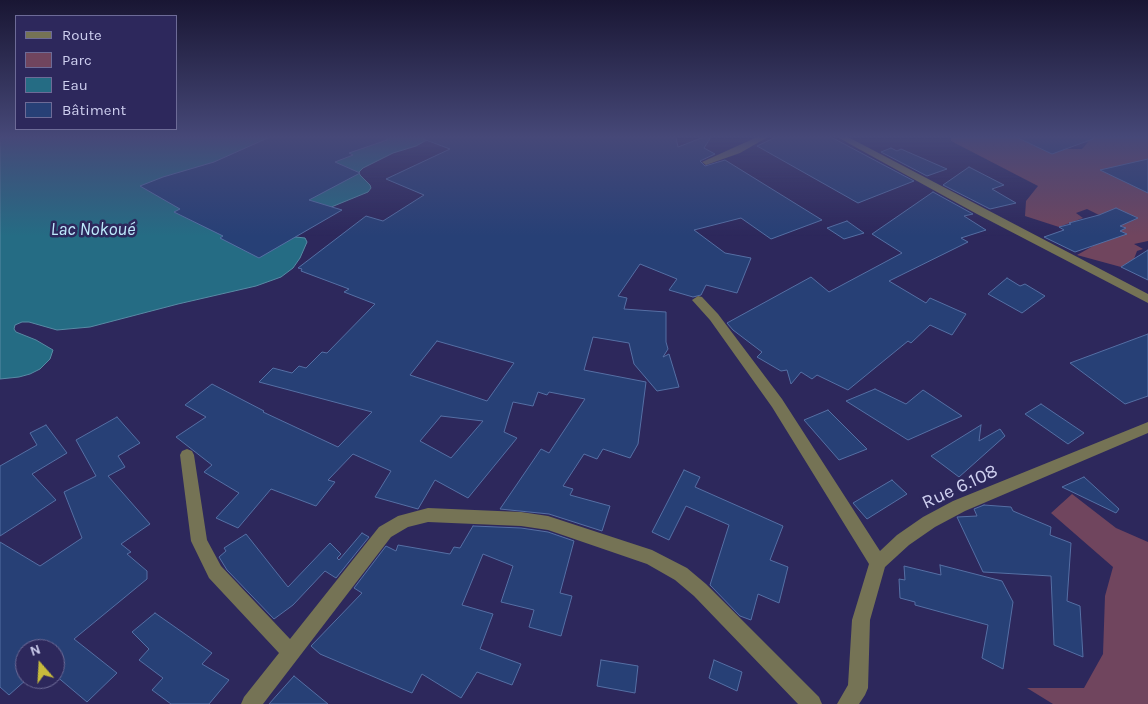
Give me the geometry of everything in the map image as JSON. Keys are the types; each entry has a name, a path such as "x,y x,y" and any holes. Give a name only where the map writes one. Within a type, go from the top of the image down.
{"street":[{"path":"902,170 1148,299"},
{"path":"698,300 714,317 777,403 878,563 861,620 858,688 847,704"},
{"name":"Rue 6.108","path":"878,563 903,540 929,522 959,506 1061,465 1148,427"},
{"path":"187,455 199,541 214,572 291,653"},
{"path":"251,704 385,532 404,521 428,516 521,519 548,523 652,558 681,574 700,590 812,704"}],"green space":[{"path":"1007,170 1148,170 1148,241 1134,244 1143,249 1137,251 1134,259 1121,267 1077,255 1125,228 1087,209 1076,213 1083,218 1059,227 1025,216 1026,201 1038,186"},
{"path":"1072,494 1116,528 1148,542 1148,704 1053,704 1027,688 1084,688 1103,654 1105,596 1113,567 1051,513"}],"water":[{"name":"Lac Nokoué","path":"0,170 361,170 359,172 360,175 370,185 371,188 368,192 319,212 287,236 305,238 307,242 293,268 281,277 256,286 90,327 57,330 29,322 15,325 14,329 16,332 36,340 53,350 50,359 40,369 19,377 0,379"}],"building":[{"path":"187,170 353,170 360,173 309,200 342,210 259,258 220,238 223,236 174,212 180,209 140,186"},
{"path":"406,170 741,170 822,220 771,239 741,218 694,230 725,253 751,258 737,293 706,285 701,295 693,297 669,290 677,279 640,264 618,296 627,298 624,309 666,312 666,342 668,349 663,357 669,354 679,387 657,391 634,364 629,343 593,337 584,370 646,382 638,444 630,458 603,449 597,459 584,454 563,486 573,489 570,495 610,506 602,531 549,514 500,509 541,449 549,453 585,399 549,392 547,395 538,392 533,406 513,402 504,432 517,438 468,498 435,480 418,509 375,497 391,471 353,454 328,480 335,482 316,506 271,489 238,528 216,518 239,493 204,472 212,465 176,437 206,417 185,405 212,384 263,412 338,447 372,412 259,382 273,368 292,373 299,366 306,368 322,352 327,353 375,304 344,292 349,289 301,271 302,269 298,268 366,216 383,221 424,195 386,179","holes":["437,341 514,363 487,401 410,375","441,416 483,421 451,458 420,441"]},
{"path":"799,170 893,170 914,181 858,203"},
{"path":"915,170 945,170 927,176"},
{"path":"965,170 975,170 1004,185 992,189 1016,203 990,209 943,185"},
{"path":"1100,170 1148,170 1148,193"},
{"path":"933,192 973,214 964,216 986,230 961,238 968,242 889,281 926,303 930,298 966,314 952,335 930,325 911,343 908,341 848,390 817,375 812,379 801,372 791,384 787,370 781,371 757,357 762,352 733,330 727,323 811,277 829,292 902,253 872,234"},
{"path":"1116,208 1138,218 1120,226 1126,228 1120,231 1127,234 1075,252 1044,237 1064,230 1059,227"},
{"path":"847,221 864,233 844,239 827,228"},
{"path":"1148,250 1148,280 1121,267"},
{"path":"1007,278 1020,286 1025,284 1045,296 1022,313 988,294"},
{"path":"1148,334 1148,396 1125,404 1070,363"},
{"path":"875,389 906,404 923,390 962,416 908,440 846,401"},
{"path":"1041,404 1084,433 1068,444 1025,414"},
{"path":"828,410 867,449 839,460 804,420"},
{"path":"117,417 140,443 118,456 125,467 108,476 150,524 121,544 131,552 127,554 147,571 147,579 74,639 117,673 87,702 65,683 65,639 15,639 16,689 9,695 0,687 0,542 40,566 82,538 64,492 96,476 76,440"},
{"path":"46,425 67,453 32,474 56,500 0,536 0,466 37,445 30,433"},
{"path":"981,425 979,441 1000,429 1005,436 959,477 931,456"},
{"path":"684,470 700,477 695,487 783,526 770,560 788,567 779,603 758,594 751,620 740,616 710,585 729,525 686,506 669,540 652,532"},
{"path":"1084,477 1119,509 1116,513 1062,487"},
{"path":"892,480 907,494 867,519 853,503"},
{"path":"984,505 1011,507 1013,511 1051,527 1050,535 1071,543 1067,601 1080,606 1083,657 1054,645 1051,576 983,572 957,517 977,516 974,509"},
{"path":"473,526 521,528 548,532 574,541 560,593 572,596 561,636 529,627 534,610 501,602 513,566 483,554 462,605 493,614 480,649 521,664 512,685 477,672 461,698 422,674 412,693 320,654 311,646 362,593 354,588 386,546 396,551 398,545 450,554 454,547 460,548"},
{"path":"362,533 369,537 336,578 325,571 293,605 274,619 227,570 219,557 226,551 224,548 246,534 288,587 330,543 341,554 337,558 339,560"},
{"path":"940,565 1002,581 1013,602 1003,669 982,658 988,625 915,605 915,602 900,598 899,579 905,580 904,566 941,575"},
{"path":"155,613 212,653 202,664 229,680 209,704 171,704 152,690 163,678 139,660 149,649 132,632"},
{"path":"601,660 638,666 635,693 597,686"},
{"path":"714,660 742,672 737,691 709,678"},
{"path":"294,676 328,704 269,704"}]}
